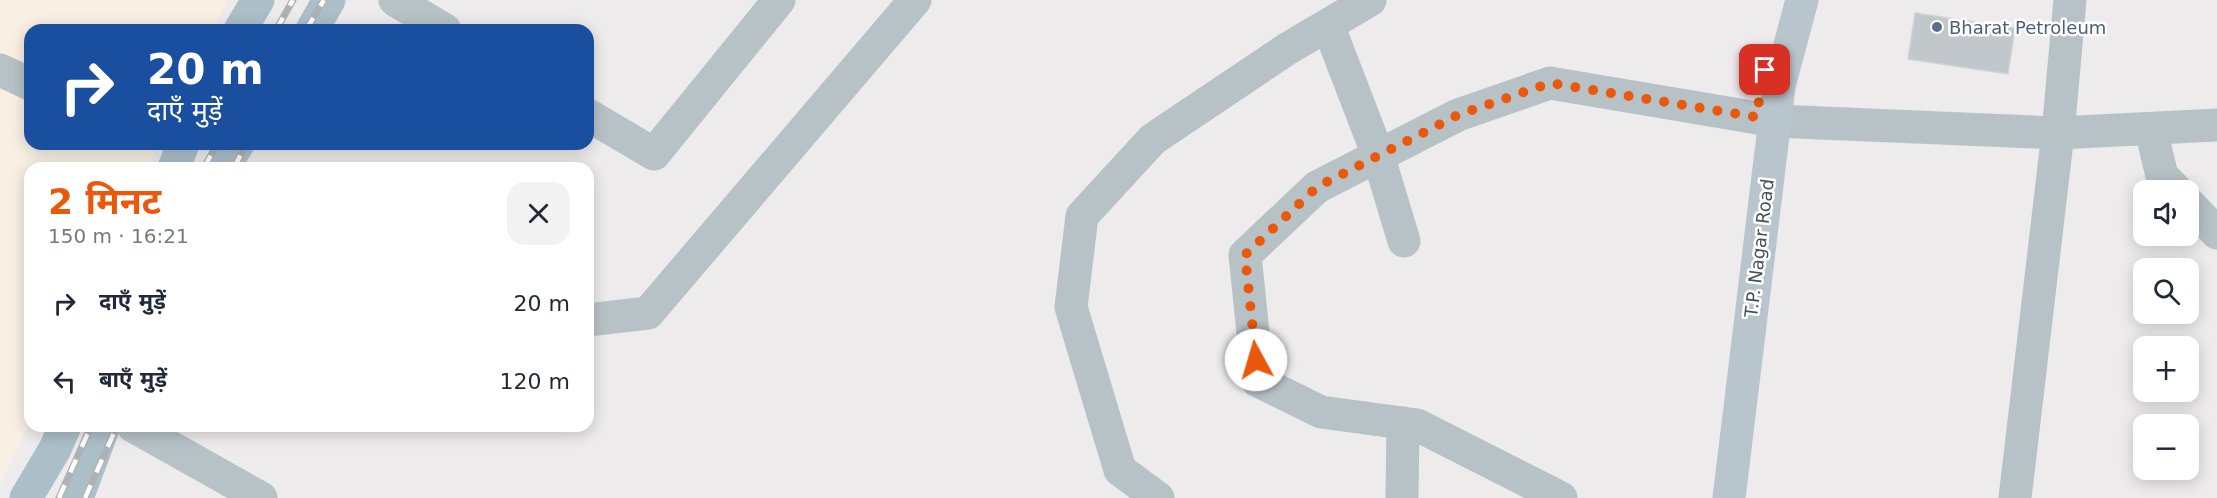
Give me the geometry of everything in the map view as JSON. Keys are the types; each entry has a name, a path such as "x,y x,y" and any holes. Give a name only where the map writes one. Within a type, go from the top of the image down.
{"main road":[{"path":"244,24 258,0"},
{"path":"315,24 329,0"},
{"path":"1709,498 1766,119 1779,0"},
{"name":"T.P. Nagar Road","path":"1729,498 1766,119 1779,86 1802,0"},
{"path":"26,498 62,432"},
{"path":"77,498 102,432"}],"street":[{"path":"395,0 435,24"},
{"path":"594,119 654,154 779,0"},
{"path":"594,319 648,313 915,0"},
{"path":"1158,498 1120,470 1071,307 1083,216 1153,139 1287,49 1370,0"},
{"path":"2015,498 2058,134 2070,0"},
{"path":"1328,25 1378,155 1404,241"},
{"path":"0,70 24,81"},
{"path":"1561,498 1417,425 1321,412 1258,381 1245,255 1317,187 1458,115 1550,83 1766,119 2058,134 2217,125"},
{"path":"2151,130 2162,176 2166,180"},
{"path":"2199,214 2217,233"},
{"path":"1402,423 1402,498"},
{"path":"144,432 261,498"}],"shaded area":[{"path":"0,0 227,0 216,24 24,24 24,150 156,150 151,162 24,162 25,432 0,486"}],"building":[{"path":"1915,13 2015,28 2008,74 1908,59"}],"railway":[{"path":"279,24 293,0"},
{"path":"310,24 324,0"},
{"path":"207,162 214,150"},
{"path":"237,162 243,150"},
{"path":"59,498 88,432"},
{"path":"85,498 114,432"}],"place":[{"name":"Bharat Petroleum","path":"1937,27"}],"route":[{"path":"1256,360 1245,255 1317,187 1458,115 1550,83 1756,117 1765,70"}]}
